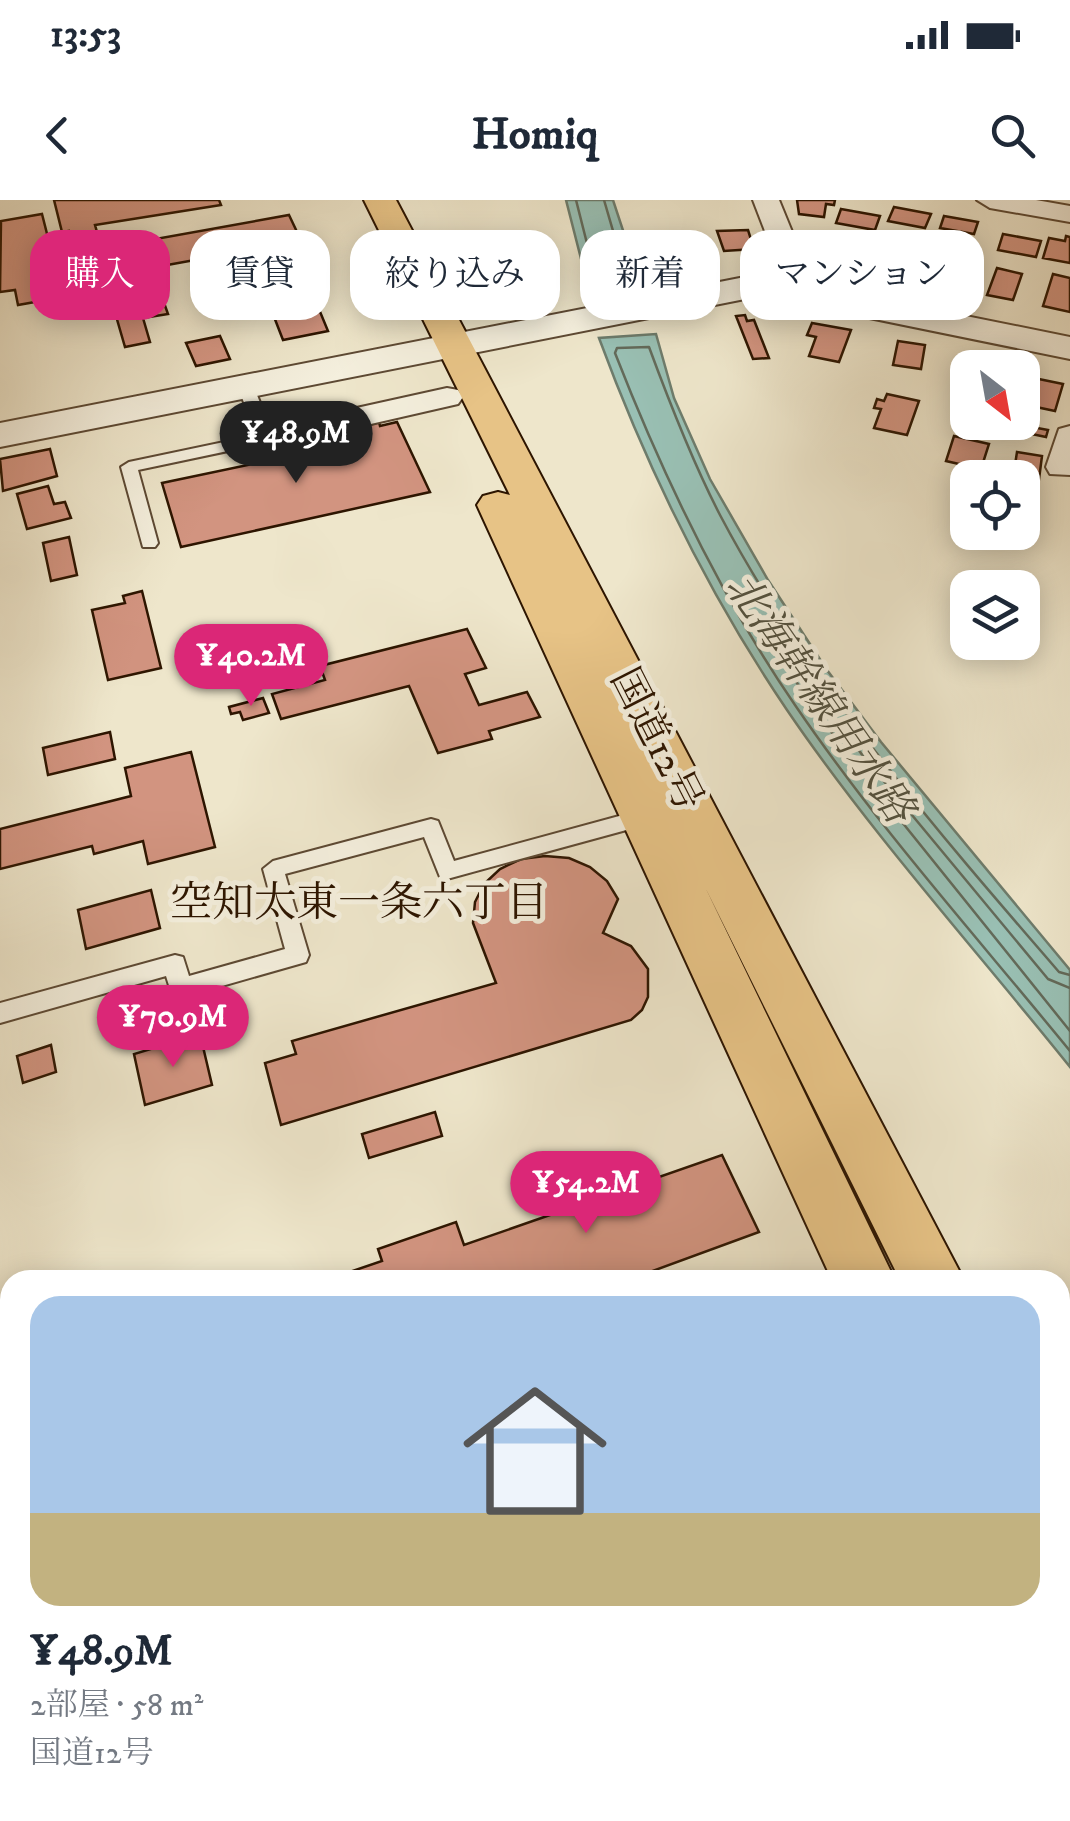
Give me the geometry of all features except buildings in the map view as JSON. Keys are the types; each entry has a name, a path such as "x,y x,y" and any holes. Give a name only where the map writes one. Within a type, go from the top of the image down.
{"highway":[{"name":"国道12号","path":"349,200 440,346 928,1270"},
{"name":"国道12号","path":"380,200 440,346 447,397 859,1270"}],"street":[{"path":"766,200 778,230"},
{"path":"990,200 1070,214"},
{"path":"0,435 740,290"},
{"path":"936,320 1070,348"},
{"path":"266,438 447,397"}],"lane":[{"path":"148,543 129,468 266,438 245,386"},
{"path":"0,1012 175,964 180,988 298,954 273,868 431,827 447,870 645,817"}],"water":[{"path":"566,200 613,200 623,230 580,230 580,255"},
{"name":"北海幹線用水路","path":"656,334 674,398 710,479 768,580 827,670 881,742 1070,970 1070,1067 853,801 787,710 731,622 659,483 599,338"}],"district":[{"name":"空知太東一条六丁目","path":"359,901"}]}
